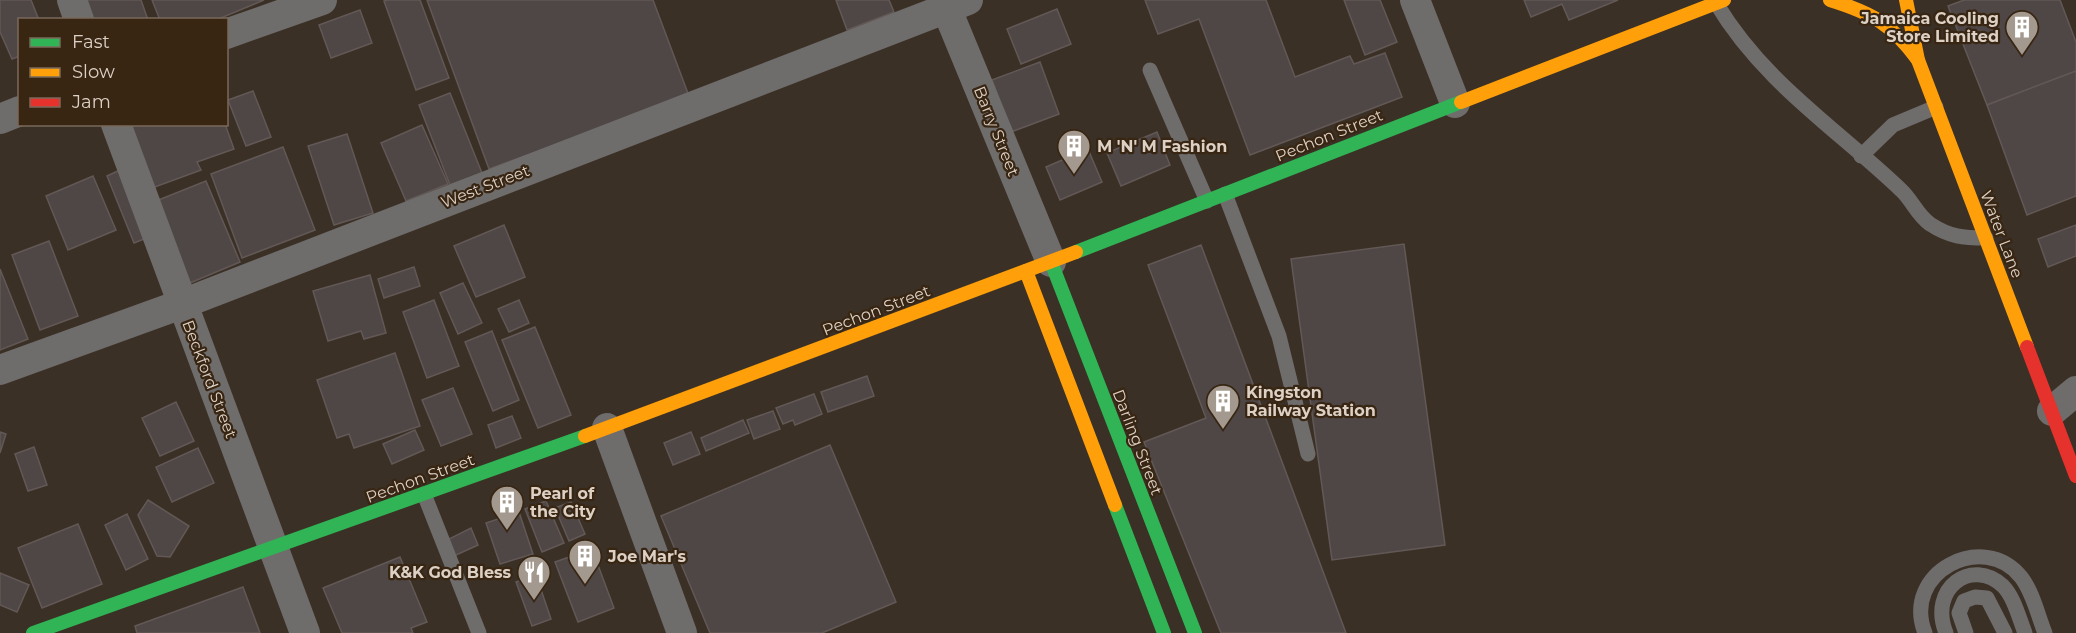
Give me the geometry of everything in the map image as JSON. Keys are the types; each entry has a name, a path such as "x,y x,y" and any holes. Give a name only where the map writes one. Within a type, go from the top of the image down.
{"main road":[{"path":"1830,0 1879,18 1900,33 1918,60"},
{"name":"Water Lane","path":"1906,0 1918,60 2076,476"},
{"name":"Pechon Street","path":"33,633 607,428 1039,267 1455,103 1720,2"},
{"path":"1039,267 1095,451 1164,633"},
{"name":"Darling Street","path":"1039,267 1121,441 1195,633"},
{"path":"1095,451 1121,441"}],"street":[{"path":"72,0 78,18"},
{"path":"228,33 322,0"},
{"path":"1415,0 1455,103"},
{"name":"Barry Street","path":"952,3 1039,267"},
{"name":"West Street","path":"0,370 182,303 952,3"},
{"path":"0,119 18,112"},
{"name":"Beckford Street","path":"117,126 305,633"},
{"path":"2052,411 2076,391"},
{"path":"607,428 682,633"}],"lane":[{"path":"1720,2 1734,34 1759,64 1903,191 1922,218 1958,238 1986,238"},
{"path":"1150,70 1207,201"},
{"path":"1862,156 1893,125 1936,107"},
{"path":"1225,194 1279,336 1308,454"},
{"path":"424,494 479,633"},
{"path":"1925,633 1920,613 1924,594 1932,579 1944,566 1974,557 1992,560 2020,576 2045,633"},
{"path":"1946,633 1940,608 1943,595 1952,584 1977,576 1991,577 2009,593 2025,633"},
{"path":"1966,633 1959,613 1964,601 1975,597 1988,598 2005,633"}],"building":[{"path":"0,0 31,0 38,18 18,18 18,57 12,59 0,32"},
{"path":"84,0 141,0 147,18 90,18"},
{"path":"152,0 264,0 221,18 159,18"},
{"path":"420,0 449,78 416,90 384,1"},
{"path":"427,0 653,0 689,96 489,169"},
{"path":"836,0 889,0 894,12 847,30"},
{"path":"1145,0 1266,0 1295,77 1350,56 1354,64 1385,53 1402,97 1250,155 1199,19 1158,34"},
{"path":"1344,0 1380,0 1397,42 1365,55"},
{"path":"1524,0 1618,0 1569,20 1562,4 1531,17"},
{"name":"Jamaica Cooling Store Limited","path":"1964,0 2060,0 2076,42 2076,71 1987,105 1948,6"},
{"path":"1057,9 1071,44 1021,64 1007,29"},
{"path":"360,10 372,43 331,58 319,25"},
{"path":"1040,62 1059,114 1011,132 992,80"},
{"path":"2076,71 2076,196 2027,215 1987,105"},
{"path":"253,91 271,137 246,146 228,100"},
{"path":"450,93 482,173 450,185 419,105"},
{"path":"422,125 448,184 406,201 381,143"},
{"path":"129,126 226,126 234,149 197,162 201,170 152,188"},
{"path":"1157,132 1170,165 1121,186 1107,153"},
{"path":"347,134 373,213 334,225 308,146"},
{"path":"283,147 315,230 242,258 211,174"},
{"name":"M 'N' M Fashion","path":"1088,149 1102,182 1060,200 1046,167"},
{"path":"122,169 149,237 134,243 107,176"},
{"path":"93,176 116,230 68,250 46,196"},
{"path":"206,181 240,262 190,283 156,201"},
{"path":"504,225 525,277 476,297 454,246"},
{"path":"2076,225 2076,256 2048,267 2038,239"},
{"path":"49,241 78,316 40,330 12,255"},
{"path":"1404,244 1445,545 1332,560 1291,259"},
{"name":"Kingston Railway Station","path":"1201,245 1346,633 1221,633 1144,442 1206,418 1148,265"},
{"path":"414,267 420,286 384,298 378,279"},
{"path":"0,269 28,339 0,350"},
{"path":"370,275 386,333 364,339 361,331 328,341 313,291"},
{"path":"463,283 482,323 458,334 440,293"},
{"path":"434,300 459,366 427,378 403,312"},
{"path":"519,300 529,323 509,332 498,309"},
{"path":"535,327 571,415 538,428 502,340"},
{"path":"492,331 519,400 493,411 465,342"},
{"path":"395,353 420,426 354,448 349,434 337,438 317,380"},
{"path":"867,376 874,396 828,412 821,392"},
{"path":"453,388 472,434 441,446 422,400"},
{"path":"814,394 822,414 795,425 793,420 783,424 776,408"},
{"path":"176,402 194,441 160,456 142,418"},
{"path":"773,411 780,429 754,439 747,420"},
{"path":"512,416 521,438 496,448 488,425"},
{"path":"743,420 749,433 706,451 701,438"},
{"path":"415,430 424,450 392,464 383,444"},
{"path":"0,432 6,434 0,453"},
{"path":"691,432 700,454 673,465 664,443"},
{"path":"830,445 896,602 822,633 710,633 661,516"},
{"path":"34,447 47,485 28,491 15,454"},
{"path":"198,448 214,483 172,502 156,467"},
{"path":"148,500 189,526 170,557 157,556 138,515"},
{"path":"546,501 564,543 542,552 525,509"},
{"path":"571,502 585,534 569,541 555,508"},
{"name":"Pearl of the City","path":"519,512 533,554 500,564 486,523"},
{"path":"127,514 148,559 126,570 105,525"},
{"path":"78,524 102,584 42,608 18,548"},
{"path":"471,528 478,545 454,556 447,540"},
{"name":"Joe Mar's","path":"592,549 614,608 578,622 555,562"},
{"path":"400,557 427,622 411,628 413,633 342,633 323,588"},
{"path":"0,573 29,585 17,612 0,605"},
{"name":"K&K God Bless","path":"536,575 551,619 532,626 516,582"},
{"path":"243,587 260,633 137,633 135,626"}],"traffic: fast":[{"path":"1076,252 1461,102"},
{"path":"1051,262 1195,633"},
{"path":"33,633 585,436"},
{"path":"1115,505 1164,633"}],"traffic: slow":[{"path":"1461,102 1724,0"},
{"path":"1830,0 1880,21 1899,37 1918,60"},
{"path":"1906,0 1918,60 2027,347"},
{"path":"585,436 1076,252"},
{"path":"1026,271 1115,505"}],"traffic: jam":[{"path":"2027,347 2076,476"}],"place":[{"name":"Jamaica Cooling Store Limited","path":"2022,56"},
{"name":"M 'N' M Fashion","path":"1074,175"},
{"name":"Kingston Railway Station","path":"1223,430"},
{"name":"Pearl of the City","path":"507,531"},
{"name":"Joe Mar's","path":"585,585"},
{"name":"K&K God Bless","path":"534,601"}]}
